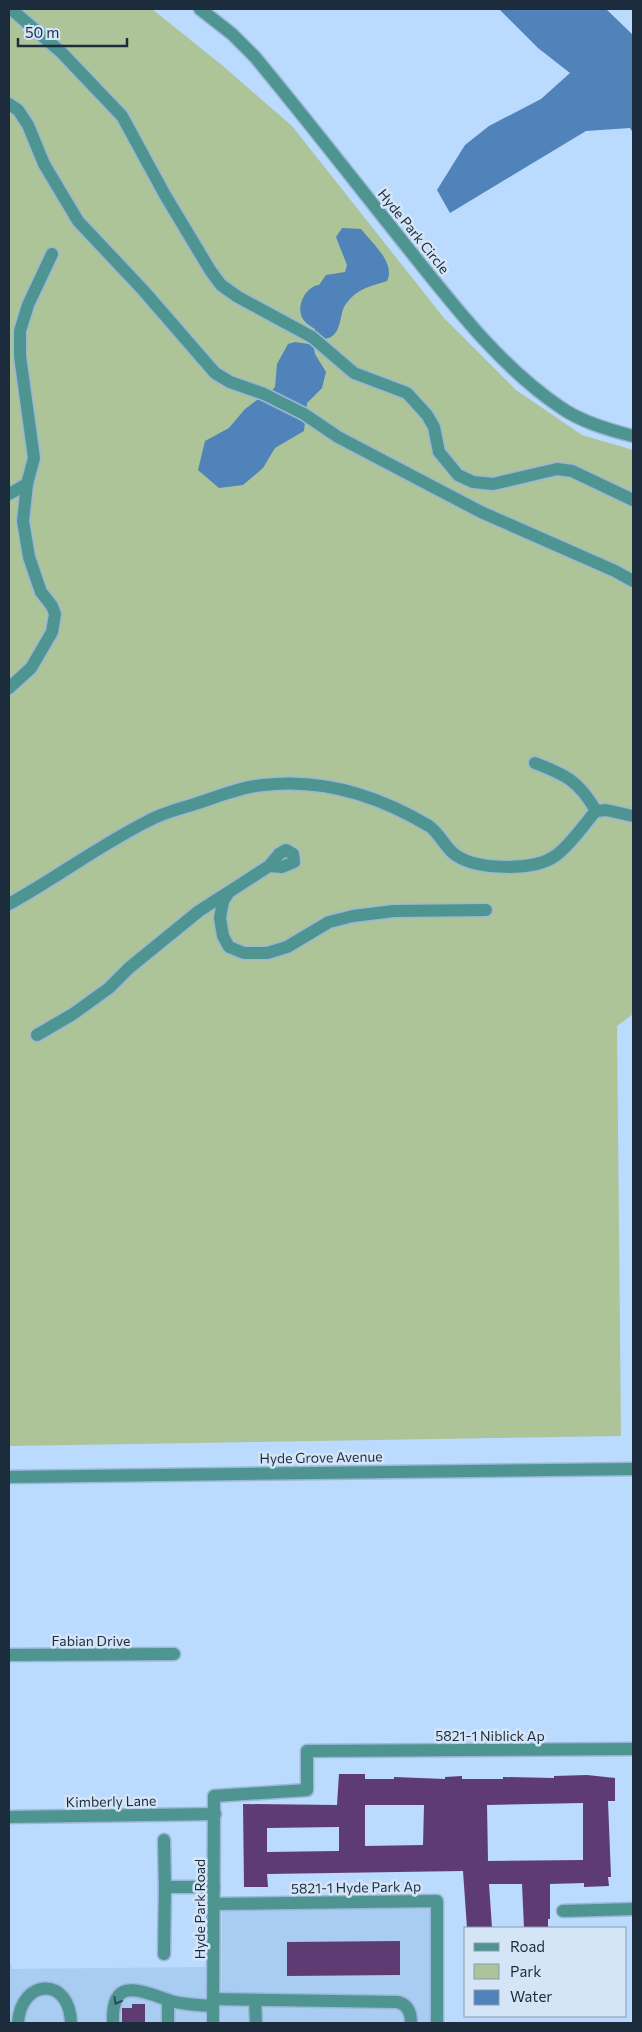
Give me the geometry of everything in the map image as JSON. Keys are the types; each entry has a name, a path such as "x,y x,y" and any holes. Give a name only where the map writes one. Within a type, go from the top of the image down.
{"street":[{"path":"10,9 62,53 122,116 165,195 210,270 222,285 238,297 312,337 362,378 408,393 427,415 434,427 440,452 458,475 473,482 494,484 557,469 572,471 633,500"},
{"name":"Hyde Park Circle","path":"200,9 232,34 255,57 427,272 506,361 537,391 562,409 590,422 633,436"},
{"path":"9,104 18,110 28,125 44,164 78,221 137,283 215,373 230,382 264,394 338,437 481,512 615,571 633,582"},
{"path":"9,688 31,668 52,632 55,614 52,606 40,592 29,557 23,521 27,484 34,458 33,439 24,393 20,356 20,331 28,305 52,254"},
{"path":"9,494 27,484"},
{"path":"535,763 564,774 577,783 596,811"},
{"path":"9,904 45,885 110,841 150,820 233,791 263,785 305,784 342,788 406,813 432,828 456,856 488,866 515,867 540,864 556,856 596,811 606,810 633,816"},
{"path":"37,1035 73,1014 109,988 129,968 199,912 268,866"},
{"path":"229,892 223,901 220,918 223,936 229,947 244,953 267,953 287,947 329,922 354,916 394,912 486,910"},
{"name":"Hyde Grove Avenue","path":"9,1477 633,1469"},
{"name":"Fabian Drive","path":"9,1655 174,1654"},
{"name":"5821-1 Niblick Ap","path":"214,1796 307,1790 308,1751 633,1748"},
{"name":"Hyde Park Road","path":"213,2023 214,1796"},
{"name":"Kimberly Lane","path":"9,1817 215,1814"},
{"path":"164,1840 164,1954"},
{"path":"165,1887 214,1887"},
{"name":"5821-1 Hyde Park Ap","path":"214,1904 436,1902 437,2023"},
{"path":"563,1911 633,1910"},
{"path":"113,2023 112,2008 118,1995 126,1990 139,1989 187,2005 255,2000 397,2002 403,2003 408,2009 411,2023"},
{"path":"18,2023 21,2004 27,1996 34,1991 46,1990 58,1991 67,1999 71,2011 71,2023"},
{"path":"168,2000 168,2023"},
{"path":"255,2000 256,2023"}],"shaded area":[{"path":"222,1909 430,1909 431,2023 221,2023"},
{"path":"9,1958 12,1969 206,1967 205,2023 9,2023"}],"green space":[{"path":"9,9 152,9 223,66 292,126 444,318 516,390 582,435 633,450 633,1014 617,1026 621,1436 9,1446"}],"water":[{"path":"499,9 606,9 633,35 633,133 630,128 586,131 450,213 437,190 465,145 489,126 541,99 570,73 538,48"},
{"path":"342,228 361,229 386,260 389,274 387,281 366,288 354,295 342,311 339,327 336,332 328,338 322,339 314,348 315,354 326,372 322,388 307,403 304,431 275,448 263,468 243,485 219,488 198,470 205,441 229,428 245,409 257,400 265,398 275,387 277,364 288,344 295,342 309,344 315,329 303,319 300,309 301,303 306,293 314,286 319,285 326,275 345,272 347,265 336,237"}],"building":[{"path":"339,1774 365,1774 365,1779 394,1779 394,1777 445,1779 445,1777 462,1776 462,1779 503,1779 503,1777 554,1778 554,1776 587,1775 615,1778 615,1801 608,1801 611,1877 608,1877 609,1886 584,1887 584,1883 550,1884 550,1919 548,1919 548,1927 524,1927 522,1884 489,1884 492,1927 467,1927 463,1871 267,1874 268,1887 244,1887 243,1804 337,1805","holes":["583,1803 583,1860 488,1861 487,1805","365,1805 424,1805 423,1845 365,1846","339,1827 339,1851 267,1852 267,1828"]},
{"path":"400,1941 400,1975 287,1976 287,1942"},
{"path":"132,2004 145,2004 145,2023 122,2023 122,2008 132,2008"}]}
